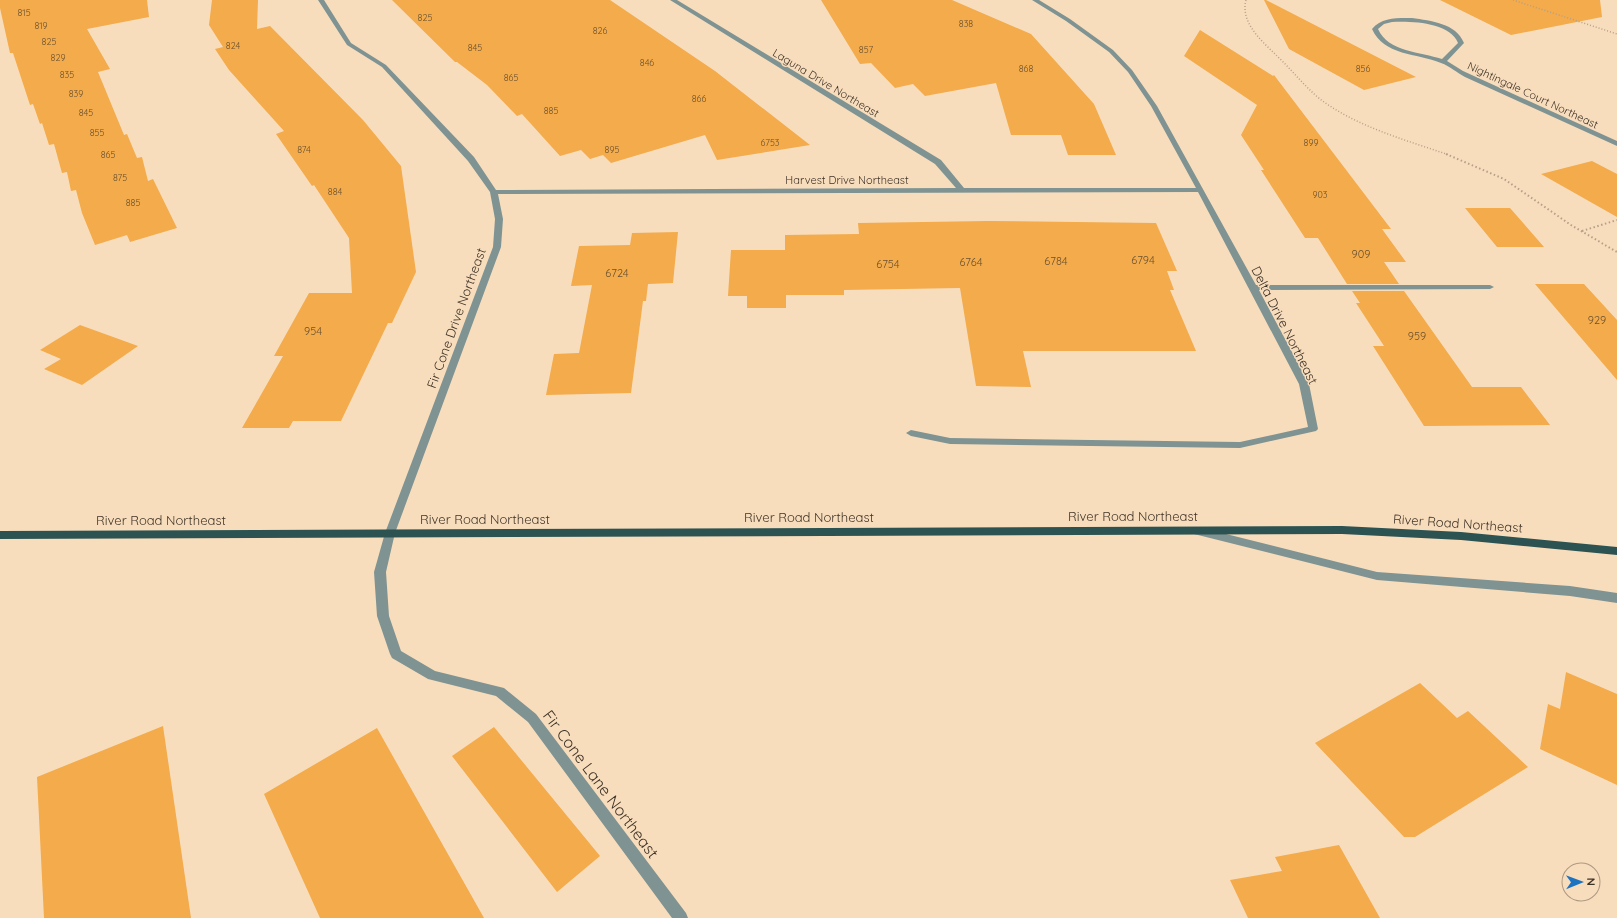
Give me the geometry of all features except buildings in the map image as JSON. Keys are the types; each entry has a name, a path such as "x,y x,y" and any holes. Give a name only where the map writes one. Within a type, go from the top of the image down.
{"main road":[{"name":"River Road Northeast","path":"0,535 1342,530 1460,536 1617,551"}],"street":[{"name":"Fir Cone Drive Northeast","path":"321,0 349,44 384,66 471,159 494,192 499,219 497,246 390,533"},
{"name":"Laguna Drive Northeast","path":"672,0 938,162 962,191"},
{"name":"Delta Drive Northeast","path":"911,433 950,441 1240,445 1313,429 1304,384 1201,190 1154,106 1130,71 1111,52 1068,20 1035,0"},
{"name":"Nightingale Court Northeast","path":"1443,61 1461,44 1457,36 1448,30 1422,21 1408,20 1384,22 1375,29 1376,34 1388,45 1407,52 1443,61 1480,82 1617,144"},
{"name":"Harvest Drive Northeast","path":"494,192 1201,190"},
{"path":"1253,288 1490,287"},
{"path":"1192,530 1377,576 1570,591 1617,598"},
{"name":"Fir Cone Lane Northeast","path":"390,533 380,572 383,616 396,654 432,675 500,692 532,718 681,918"}],"path":[{"path":"1246,0 1246,20 1264,43 1317,96 1368,125 1490,171 1581,231 1617,252"},
{"path":"1512,0 1617,34"},
{"path":"1581,231 1617,220"}]}
